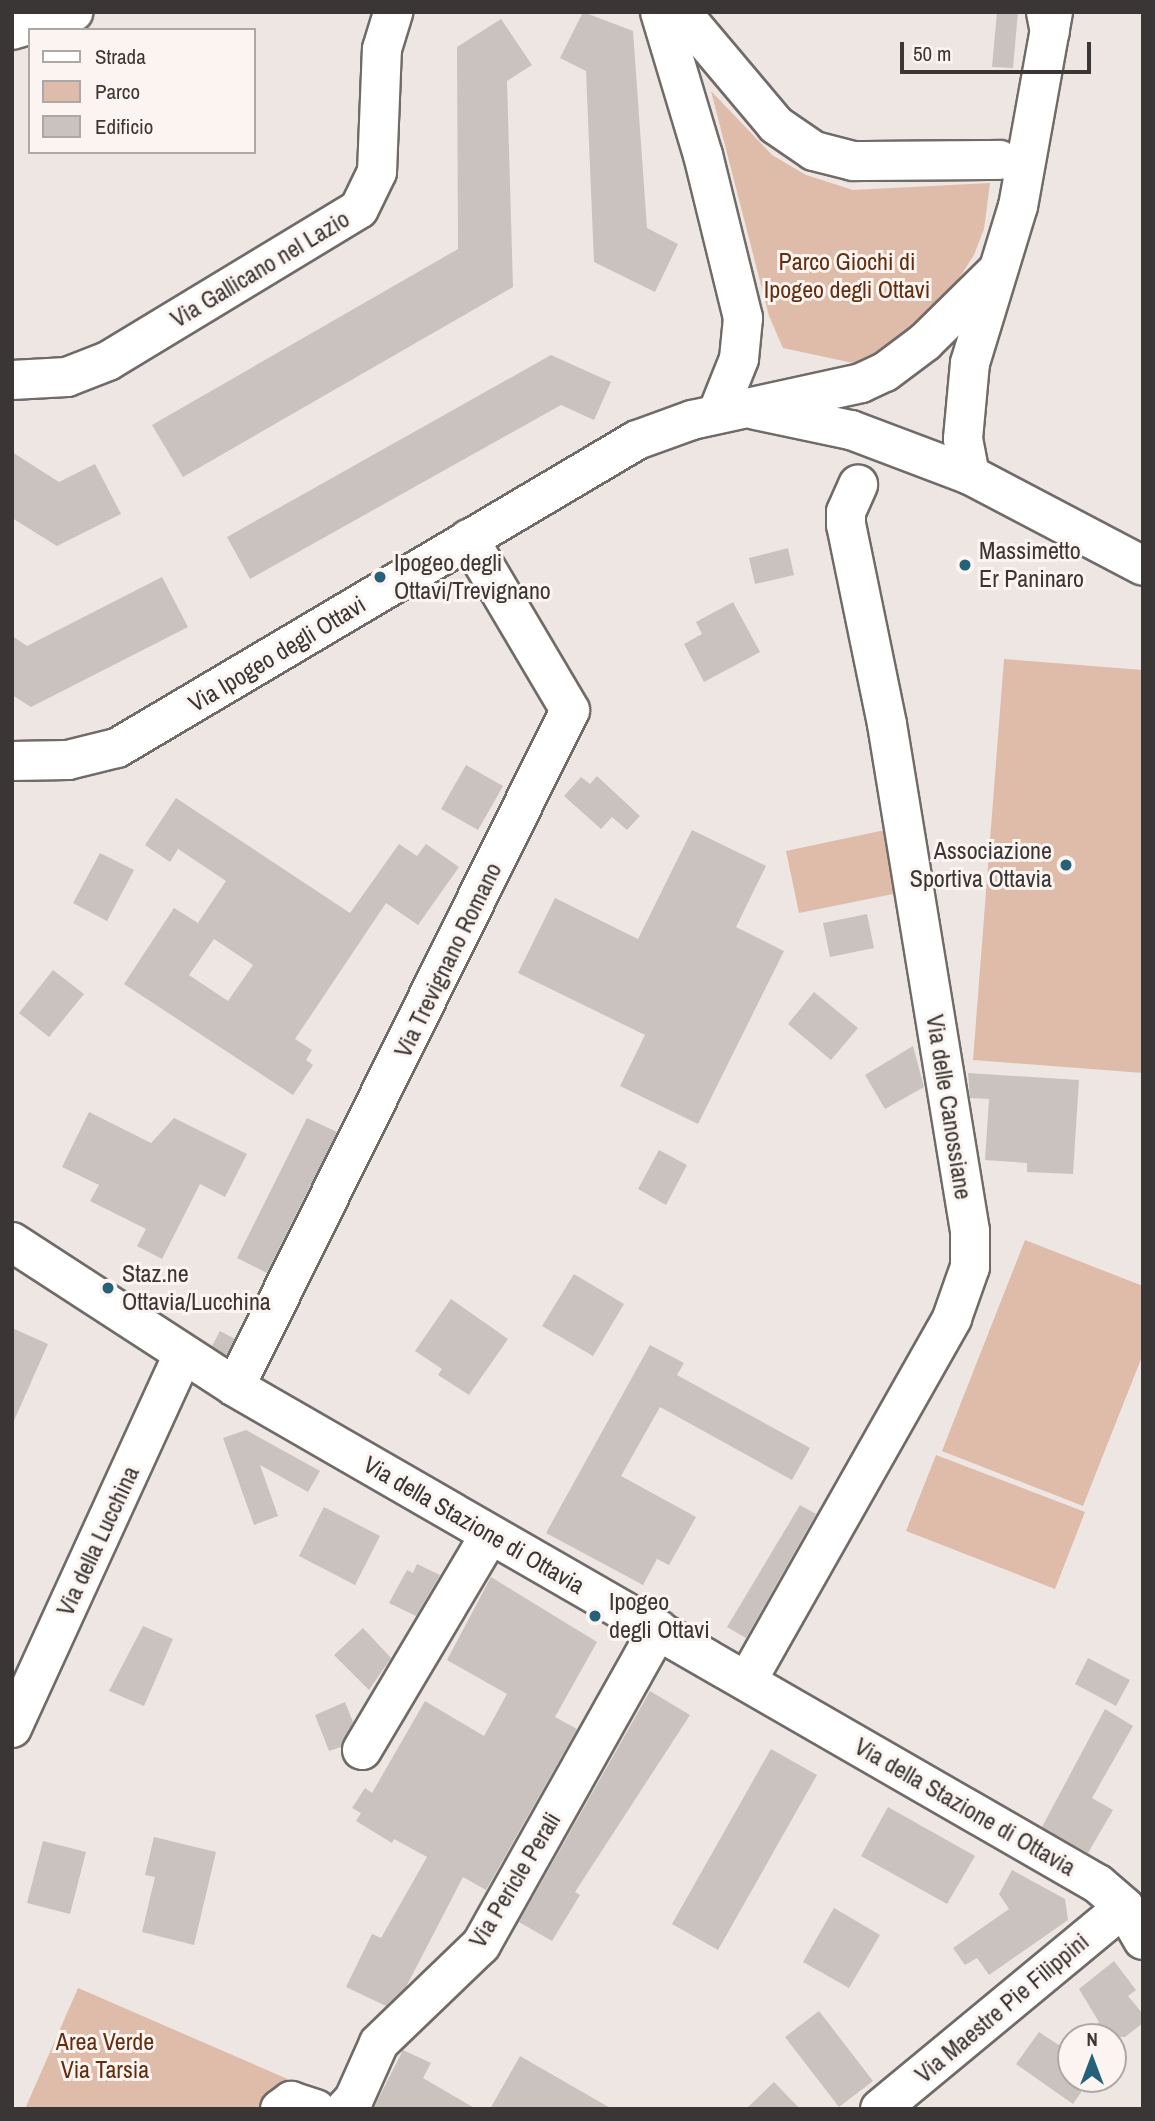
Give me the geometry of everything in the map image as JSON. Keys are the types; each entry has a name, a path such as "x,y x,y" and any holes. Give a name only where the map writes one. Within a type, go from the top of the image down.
{"main road":[{"path":"12,30 73,12"},
{"name":"Via Gallicano nel Lazio","path":"12,380 67,377 108,361 359,209 377,172 382,49 393,12"},
{"path":"660,12 703,155 743,318 730,411 860,383 885,372 925,342 997,271"},
{"path":"681,12 776,125 814,151 863,161 1000,160"},
{"path":"970,475 962,424 967,376 1018,206 1050,19"},
{"name":"Via Ipogeo degli Ottavi","path":"12,761 68,760 117,748 637,440 730,411 851,430 970,475 1143,566"},
{"name":"Via delle Canossiane","path":"747,1681 952,1318 971,1267 970,1231 887,724 846,525 846,512 858,485"},
{"name":"Via Trevignano Romano","path":"235,1387 570,710 469,539"},
{"name":"Via della Stazione di Ottavia","path":"12,1242 235,1387 489,1536 658,1629 1098,1884 1124,1908 1143,1940"},
{"name":"Via della Lucchina","path":"12,1728 183,1355"},
{"path":"362,1751 489,1536"},
{"name":"Via Pericle Perali","path":"345,2109 354,2099 379,2043 481,1945 658,1629"},
{"name":"Via Maestre Pie Filippini","path":"880,2109 1124,1908"},
{"path":"280,2109 291,2101 316,2109"}],"green space":[{"name":"Parco Giochi di Ipogeo degli Ottavi","path":"711,91 772,155 806,175 853,190 990,183 984,229 974,255 943,303 867,366 783,348 769,316"},
{"name":"Associazione Sportiva Ottavia","path":"1004,659 1143,670 1143,1073 973,1060"},
{"path":"885,830 898,893 799,913 786,851"},
{"path":"1025,1240 1143,1286 1143,1354 1083,1506 942,1451"},
{"path":"936,1455 1085,1512 1055,1589 906,1531"},
{"name":"Area Verde Via Tarsia","path":"78,1988 290,2080 276,2109 25,2109"}],"building":[{"path":"583,12 633,31 647,228 678,244 655,292 594,262 586,71 560,58"},
{"path":"997,12 1018,12 1013,68 992,67"},
{"path":"501,19 532,65 507,81 513,287 183,477 152,425 458,249 457,47"},
{"path":"551,355 611,382 594,420 561,405 250,579 227,537"},
{"path":"12,452 59,482 95,464 121,514 57,546 12,518"},
{"path":"788,548 794,575 755,584 749,558"},
{"path":"162,577 188,627 31,707 12,695 12,636 27,646"},
{"path":"733,602 760,652 704,682 684,644 702,634 696,622"},
{"path":"466,765 503,786 478,830 441,809"},
{"path":"597,776 640,816 627,830 612,817 601,829 564,796 581,777 590,784"},
{"path":"176,798 350,913 399,844 417,856 426,844 459,867 418,925 386,903 295,1039 312,1050 306,1060 313,1065 293,1095 124,984 174,908 198,923 226,881 178,849 170,862 145,845","holes":["214,939 253,965 228,1001 189,975"]},
{"path":"692,830 766,866 736,927 784,951 698,1124 620,1086 645,1035 518,973 555,898 638,939"},
{"path":"100,853 134,870 107,921 73,903"},
{"path":"867,914 874,948 830,957 823,923"},
{"path":"53,970 84,994 49,1037 19,1013"},
{"path":"814,992 858,1028 831,1060 788,1024"},
{"path":"913,1046 924,1087 885,1109 865,1075"},
{"path":"968,1073 1079,1080 1073,1174 1027,1172 1027,1163 985,1160 989,1099 970,1098"},
{"path":"89,1112 151,1143 174,1118 247,1154 225,1197 200,1184 162,1259 137,1246 146,1229 90,1201 99,1185 62,1167"},
{"path":"307,1118 337,1132 267,1273 237,1258"},
{"path":"659,1150 687,1165 666,1205 638,1189"},
{"path":"574,1274 624,1304 593,1356 542,1326"},
{"path":"451,1299 508,1339 469,1395 438,1375 442,1369 415,1351"},
{"path":"12,1328 48,1344 12,1425"},
{"path":"220,1331 235,1339 226,1355 212,1346"},
{"path":"650,1345 684,1363 677,1375 810,1448 792,1480 660,1407 621,1476 696,1517 669,1565 657,1559 643,1585 546,1533"},
{"path":"246,1430 320,1471 308,1492 260,1465 278,1516 254,1525 223,1438"},
{"path":"800,1505 816,1514 746,1638 727,1627"},
{"path":"324,1507 380,1536 355,1585 299,1556"},
{"path":"417,1564 440,1575 416,1616 389,1603 407,1570 413,1573"},
{"path":"491,1577 597,1642 555,1717 577,1729 486,1890 463,1877 406,1987 386,2006 346,1987 372,1934 381,1938 427,1857 394,1839 392,1843 356,1821 361,1813 352,1808 365,1788 372,1793 425,1701 484,1736 507,1694 447,1660"},
{"path":"143,1626 173,1639 144,1706 109,1691"},
{"path":"363,1628 391,1658 369,1690 334,1655"},
{"path":"1088,1658 1130,1680 1116,1706 1075,1684"},
{"path":"650,1691 690,1715 575,1892 580,1895 552,1941 519,1922"},
{"path":"345,1702 353,1722 341,1747 329,1751 315,1715"},
{"path":"1105,1709 1133,1726 1092,1798 1113,1810 1088,1853 1042,1827"},
{"path":"771,1749 817,1775 718,1950 672,1924"},
{"path":"888,1807 975,1856 947,1904 861,1856"},
{"path":"154,1837 216,1852 194,1945 142,1932 155,1877 145,1875"},
{"path":"43,1841 86,1852 70,1914 27,1903"},
{"path":"1012,1870 1065,1899 1068,1920 989,1975 977,1958 965,1965 953,1948 1009,1909 999,1894"},
{"path":"834,1908 880,1935 849,1988 803,1962"},
{"path":"1114,1961 1136,1990 1128,1996 1143,2014 1143,2023 1127,2035 1127,2023 1098,2023 1079,1989"},
{"path":"819,2011 873,2081 839,2107 785,2037"},
{"path":"1039,2032 1057,2044 1057,2093 1016,2064"},
{"path":"403,2050 431,2063 423,2078 476,2109 373,2109"},
{"path":"520,2056 612,2109 490,2109"},
{"path":"774,2082 800,2109 746,2109"},
{"path":"1057,2093 1080,2093 1073,2104"}],"place":[{"name":"Massimetto Er Paninaro","path":"965,565"},
{"name":"Ipogeo degli Ottavi/Trevignano","path":"380,577"},
{"name":"Associazione Sportiva Ottavia","path":"1066,865"},
{"name":"Staz.ne Ottavia/Lucchina","path":"108,1288"},
{"name":"Ipogeo degli Ottavi","path":"595,1616"}]}
